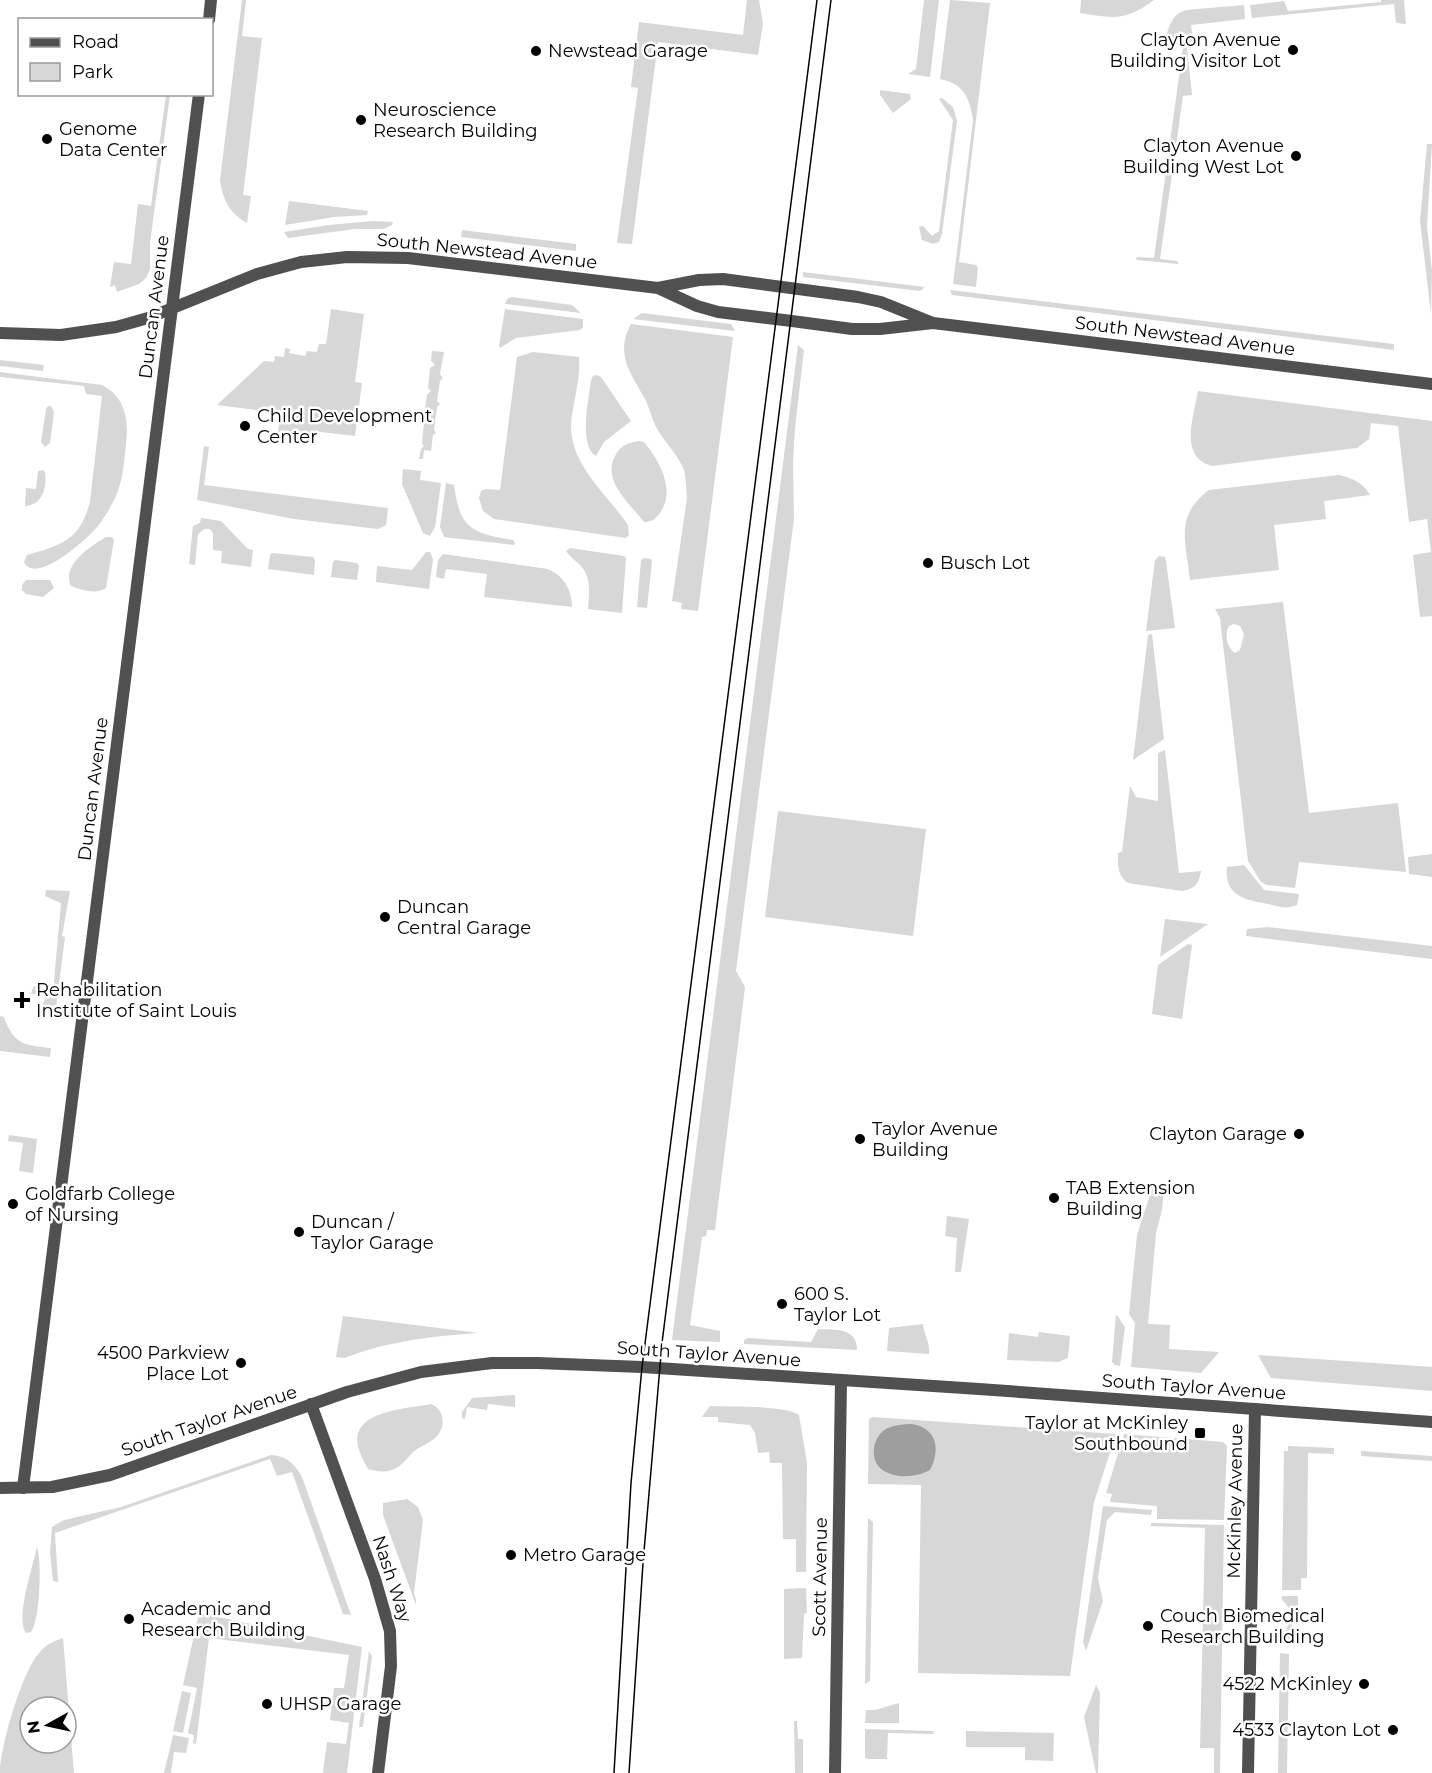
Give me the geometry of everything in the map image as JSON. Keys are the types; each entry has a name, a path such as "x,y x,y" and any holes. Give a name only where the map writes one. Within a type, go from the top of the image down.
{"street":[{"path":"209,18 211,0"},
{"name":"Duncan Avenue","path":"23,1488 199,96"},
{"name":"South Newstead Avenue","path":"0,333 50,335 97,331 127,325 284,266 347,257 408,258 658,288 699,280 723,279 858,297 881,302 933,323"},
{"name":"South Newstead Avenue","path":"658,288 697,306 718,312 852,329 880,329 933,323 1432,384"},
{"name":"South Taylor Avenue","path":"0,1488 61,1485 110,1475 311,1404 375,1384 421,1372 492,1363 633,1367 1432,1422"},
{"name":"Scott Avenue","path":"835,1773 841,1381"},
{"name":"Nash Way","path":"311,1404 375,1579 390,1631 392,1658 378,1773"},
{"name":"McKinley Avenue","path":"1248,1773 1255,1409"}],"green space":[{"path":"242,0 246,0 242,36 262,38 243,195 251,196 247,223 228,205 220,180"},
{"path":"747,0 759,0 763,24 758,55 658,42 632,244 617,243 638,88 631,87 639,22 743,35"},
{"path":"924,0 939,0 930,77 908,74 916,69"},
{"path":"950,0 990,3 959,262 976,265 978,268 976,287 953,284 973,120 970,105 960,88 940,79"},
{"path":"1081,0 1154,0 1135,12 1110,17 1080,13"},
{"path":"1381,0 1404,0 1406,24 1396,23 1394,4 1252,18 1250,5 1284,1 1288,11 1381,2"},
{"path":"1244,5 1245,19 1191,25 1193,40 1187,47 1192,95 1183,96 1160,259 1177,261 1179,264 1137,260 1137,257 1154,258 1184,40 1166,37 1170,24 1178,14 1186,10"},
{"path":"880,90 910,94 911,99 893,113 880,95"},
{"path":"166,96 170,96 150,243 150,269 146,278 139,284 117,292 115,285 110,287 114,262 131,264 138,204 151,206"},
{"path":"942,98 953,107 957,121 942,234 939,242 933,244 922,240 919,227 923,226 932,236 939,231 953,120 939,99"},
{"path":"1427,144 1432,144 1427,226 1432,271 1431,314 1420,221"},
{"path":"289,201 368,211 367,215 334,217 285,225"},
{"path":"373,221 393,222 392,225 383,229 355,229 288,238 284,232 329,225"},
{"path":"462,230 576,244 576,251 461,237"},
{"path":"803,272 925,287 920,291 803,277"},
{"path":"950,290 1394,344 1394,350 952,295"},
{"path":"512,297 572,305 581,313 505,304 507,299"},
{"path":"331,309 364,314 355,382 362,383 355,436 312,431 311,437 278,433 280,413 217,405 264,361 274,362 275,356 284,357 285,348 290,349 289,353 305,356 307,351 317,352 319,344 326,344"},
{"path":"505,309 583,319 583,327 580,330 516,338 500,348"},
{"path":"642,313 731,324 735,331 633,319"},
{"path":"631,324 733,337 698,611 681,609 682,603 672,601 687,498 685,473 656,427 627,364 624,345"},
{"path":"798,345 804,350 795,428 794,519 736,971 745,987 715,1230 707,1230 706,1236 702,1237 690,1325 720,1331 720,1342 672,1340"},
{"path":"432,351 444,352 440,374 443,378 440,381 437,401 440,404 437,407 434,430 436,433 433,435 431,451 424,450 423,459 419,459 424,446 422,443 424,422 427,419 424,416 427,395 431,391 428,388 430,368 435,365 431,361"},
{"path":"533,352 579,357 579,374 571,426 573,440 583,467 628,525 629,535 626,538 494,519 483,511 479,498 481,491 500,490 517,357"},
{"path":"0,360 44,365 43,371 0,366"},
{"path":"0,372 102,385 116,396 126,418 127,435 123,471 118,492 109,509 98,526 84,540 62,558 39,568 30,568 24,562 27,555 50,548 68,539 81,525 86,515 90,502 102,396 86,394 84,386 0,377"},
{"path":"597,375 601,377 631,421 604,442 596,456 587,442 586,421 591,380"},
{"path":"1198,391 1432,421 1432,616 1420,617 1413,555 1431,552 1427,519 1409,522 1398,426 1371,423 1369,439 1357,448 1212,466 1201,461 1192,445 1192,423"},
{"path":"48,406 51,406 54,412 50,443 45,447 41,442"},
{"path":"639,441 644,442 656,458 666,486 665,504 660,513 655,519 646,522 619,491 612,474 612,465 620,449"},
{"path":"204,446 209,447 204,485 388,508 386,525 378,529 294,519 197,500"},
{"path":"403,469 421,471 420,480 441,483 435,527 430,536 423,533 402,484"},
{"path":"38,471 45,472 44,489 40,499 25,506 26,488 36,489"},
{"path":"1339,475 1357,482 1370,495 1324,501 1326,519 1274,525 1279,570 1190,580 1185,542 1187,520 1198,500 1209,490"},
{"path":"446,483 454,485 460,511 470,526 487,535 513,540 514,545 444,537 440,527"},
{"path":"201,518 221,521 248,549 253,550 251,567 221,563 222,551 213,550 213,533 210,529 205,529 198,534 195,565 189,564 193,526 200,523"},
{"path":"106,537 112,537 114,540 106,588 93,591 71,586 70,571 79,557"},
{"path":"570,548 626,558 622,613 588,609 588,580 584,570 566,551"},
{"path":"426,552 430,552 433,559 429,589 376,582 377,566 412,570"},
{"path":"272,553 313,557 315,560 314,575 268,569"},
{"path":"443,554 548,569 566,584 572,607 484,597 487,574 446,569 444,579 436,577 438,560"},
{"path":"1159,556 1165,557 1166,561 1175,628 1146,631 1155,560"},
{"path":"644,558 652,561 647,608 637,607 641,560"},
{"path":"335,560 357,563 359,566 357,580 331,577"},
{"path":"26,580 50,580 54,588 43,597 26,594 22,590 22,585"},
{"path":"1283,602 1309,813 1398,803 1406,872 1299,862 1295,888 1267,885 1261,882 1248,861 1220,618 1215,609","holes":["1234,624 1240,626 1244,634 1240,650 1235,653 1228,644 1227,633 1229,626"]},
{"path":"1152,634 1164,739 1133,760 1148,635"},
{"path":"1165,750 1179,873 1201,871 1196,885 1182,891 1128,883 1122,877 1118,866 1118,853 1122,852 1130,786 1136,797 1158,801 1158,753"},
{"path":"778,811 926,829 913,936 765,917"},
{"path":"1432,854 1432,877 1409,874 1408,857"},
{"path":"1244,865 1264,890 1299,894 1297,905 1282,907 1251,901 1238,895 1229,884 1227,867"},
{"path":"46,890 70,891 62,936 65,937 56,1007 42,1005 47,996 31,994 33,987 36,986 50,994 53,992 61,903 45,896"},
{"path":"1165,919 1208,924 1160,957"},
{"path":"1267,927 1432,946 1432,959 1246,936 1247,929"},
{"path":"1188,944 1192,945 1182,1019 1152,1014 1158,965"},
{"path":"0,1016 4,1017 12,1033 21,1042 51,1048 50,1057 0,1051"},
{"path":"9,1135 37,1139 33,1173 19,1171 23,1143 8,1141"},
{"path":"1152,1189 1164,1189 1156,1233 1148,1324 1170,1325 1169,1349 1219,1352 1201,1373 1131,1367 1135,1323 1129,1314 1137,1235"},
{"path":"947,1216 969,1219 961,1272 955,1272 957,1238 945,1236"},
{"path":"1116,1314 1125,1327 1120,1366 1112,1362"},
{"path":"343,1316 479,1333 411,1340 377,1347 344,1358 336,1357"},
{"path":"923,1324 929,1354 887,1351 889,1328"},
{"path":"818,1329 844,1331 853,1337 857,1350 744,1344 744,1340 748,1338 811,1342"},
{"path":"1039,1332 1070,1336 1068,1358 1058,1362 1007,1360 1009,1333 1038,1337"},
{"path":"1258,1355 1432,1367 1432,1391 1271,1378"},
{"path":"515,1395 515,1407 488,1404 487,1410 467,1407 465,1419 462,1418 462,1412 472,1398"},
{"path":"431,1404 442,1415 441,1431 438,1435 413,1452 395,1469 382,1472 368,1469 358,1447 358,1435 363,1425 371,1418 382,1414"},
{"path":"710,1406 770,1408 799,1415 807,1463 806,1572 796,1572 796,1539 783,1539 782,1463 770,1463 769,1452 758,1453 755,1433 750,1425 718,1422 718,1417 702,1417"},
{"path":"873,1417 1116,1434 1094,1502 1070,1676 918,1673 921,1485 868,1484 869,1419"},
{"path":"1124,1434 1223,1442 1227,1446 1224,1520 1157,1519 1157,1506 1110,1502 1112,1494 1106,1493"},
{"path":"1288,1446 1334,1448 1334,1454 1308,1453 1307,1578 1301,1578 1301,1590 1282,1590 1284,1451 1288,1451"},
{"path":"1361,1451 1432,1456 1432,1461 1361,1456"},
{"path":"271,1455 289,1461 302,1477 351,1615 343,1614 292,1472 277,1476 270,1459 55,1533 58,1582 53,1581 50,1552 52,1527 64,1520 121,1507"},
{"path":"407,1499 418,1507 423,1520 414,1593 416,1605 383,1515 383,1503"},
{"path":"1103,1506 1152,1510 1151,1515 1115,1512 1107,1520 1098,1578 1103,1601 1086,1651 1083,1642"},
{"path":"868,1518 873,1522 870,1681 865,1684"},
{"path":"1151,1523 1224,1525 1220,1773 1214,1773 1214,1748 1200,1748 1205,1528 1151,1526"},
{"path":"37,1547 39,1554 38,1604 34,1625 31,1632 26,1633 23,1626 24,1605"},
{"path":"806,1588 807,1613 804,1614 802,1658 784,1659 784,1589"},
{"path":"1282,1596 1298,1596 1298,1612 1292,1612 1291,1644 1281,1644 1290,1617 1290,1611 1282,1600"},
{"path":"199,1613 362,1647 347,1773 323,1773 327,1742 346,1744 349,1723 330,1720 334,1688 344,1688 349,1655 209,1638 196,1744 193,1743 194,1735 188,1733 197,1688 183,1685"},
{"path":"63,1638 68,1695 18,1695 32,1663 41,1650"},
{"path":"369,1651 372,1656 363,1727 359,1727"},
{"path":"1280,1653 1289,1654 1287,1773 1278,1773"},
{"path":"1096,1685 1100,1693 1098,1773 1096,1773 1084,1717"},
{"path":"182,1691 191,1693 183,1733 173,1731"},
{"path":"18,1695 18,1755 73,1755 74,1773 0,1773 8,1729"},
{"path":"899,1703 899,1723 865,1723 866,1710 875,1710"},
{"path":"794,1721 797,1721 798,1739 803,1739 803,1773 795,1773"},
{"path":"865,1729 934,1731 933,1734 888,1733 887,1759 868,1759 865,1758"},
{"path":"966,1731 1054,1733 1053,1761 1025,1760 1025,1747 966,1747"},
{"path":"173,1735 189,1738 186,1753 174,1752 171,1773 164,1773"}],"shaded area":[{"path":"911,1424 926,1430 934,1441 935,1455 930,1470 907,1476 889,1474 879,1467 876,1461 875,1442 883,1431 891,1427"}],"tram line":[{"path":"614,1773 631,1483 642,1367 817,0"},
{"path":"629,1773 643,1563 662,1343 831,0"}],"place":[{"name":"Clayton Avenue Building Visitor Lot","path":"1293,50"},
{"name":"Newstead Garage","path":"536,51"},
{"name":"Neuroscience Research Building","path":"361,120"},
{"name":"Genome Data Center","path":"47,139"},
{"name":"Clayton Avenue Building West Lot","path":"1296,156"},
{"name":"Child Development Center","path":"245,426"},
{"name":"Busch Lot","path":"928,563"},
{"name":"Duncan Central Garage","path":"385,917"},
{"name":"Rehabilitation Institute of Saint Louis","path":"22,1000"},
{"name":"Clayton Garage","path":"1299,1134"},
{"name":"Taylor Avenue Building","path":"860,1139"},
{"name":"TAB Extension Building","path":"1054,1198"},
{"name":"Goldfarb College of Nursing","path":"13,1204"},
{"name":"Duncan / Taylor Garage","path":"299,1232"},
{"name":"600 S. Taylor Lot","path":"782,1304"},
{"name":"4500 Parkview Place Lot","path":"241,1363"},
{"name":"Taylor at McKinley Southbound","path":"1200,1433"},
{"name":"Metro Garage","path":"511,1555"},
{"name":"Academic and Research Building","path":"129,1619"},
{"name":"Couch Biomedical Research Building","path":"1148,1626"},
{"name":"4522 McKinley","path":"1364,1684"},
{"name":"UHSP Garage","path":"267,1704"},
{"name":"4533 Clayton Lot","path":"1393,1730"}]}
